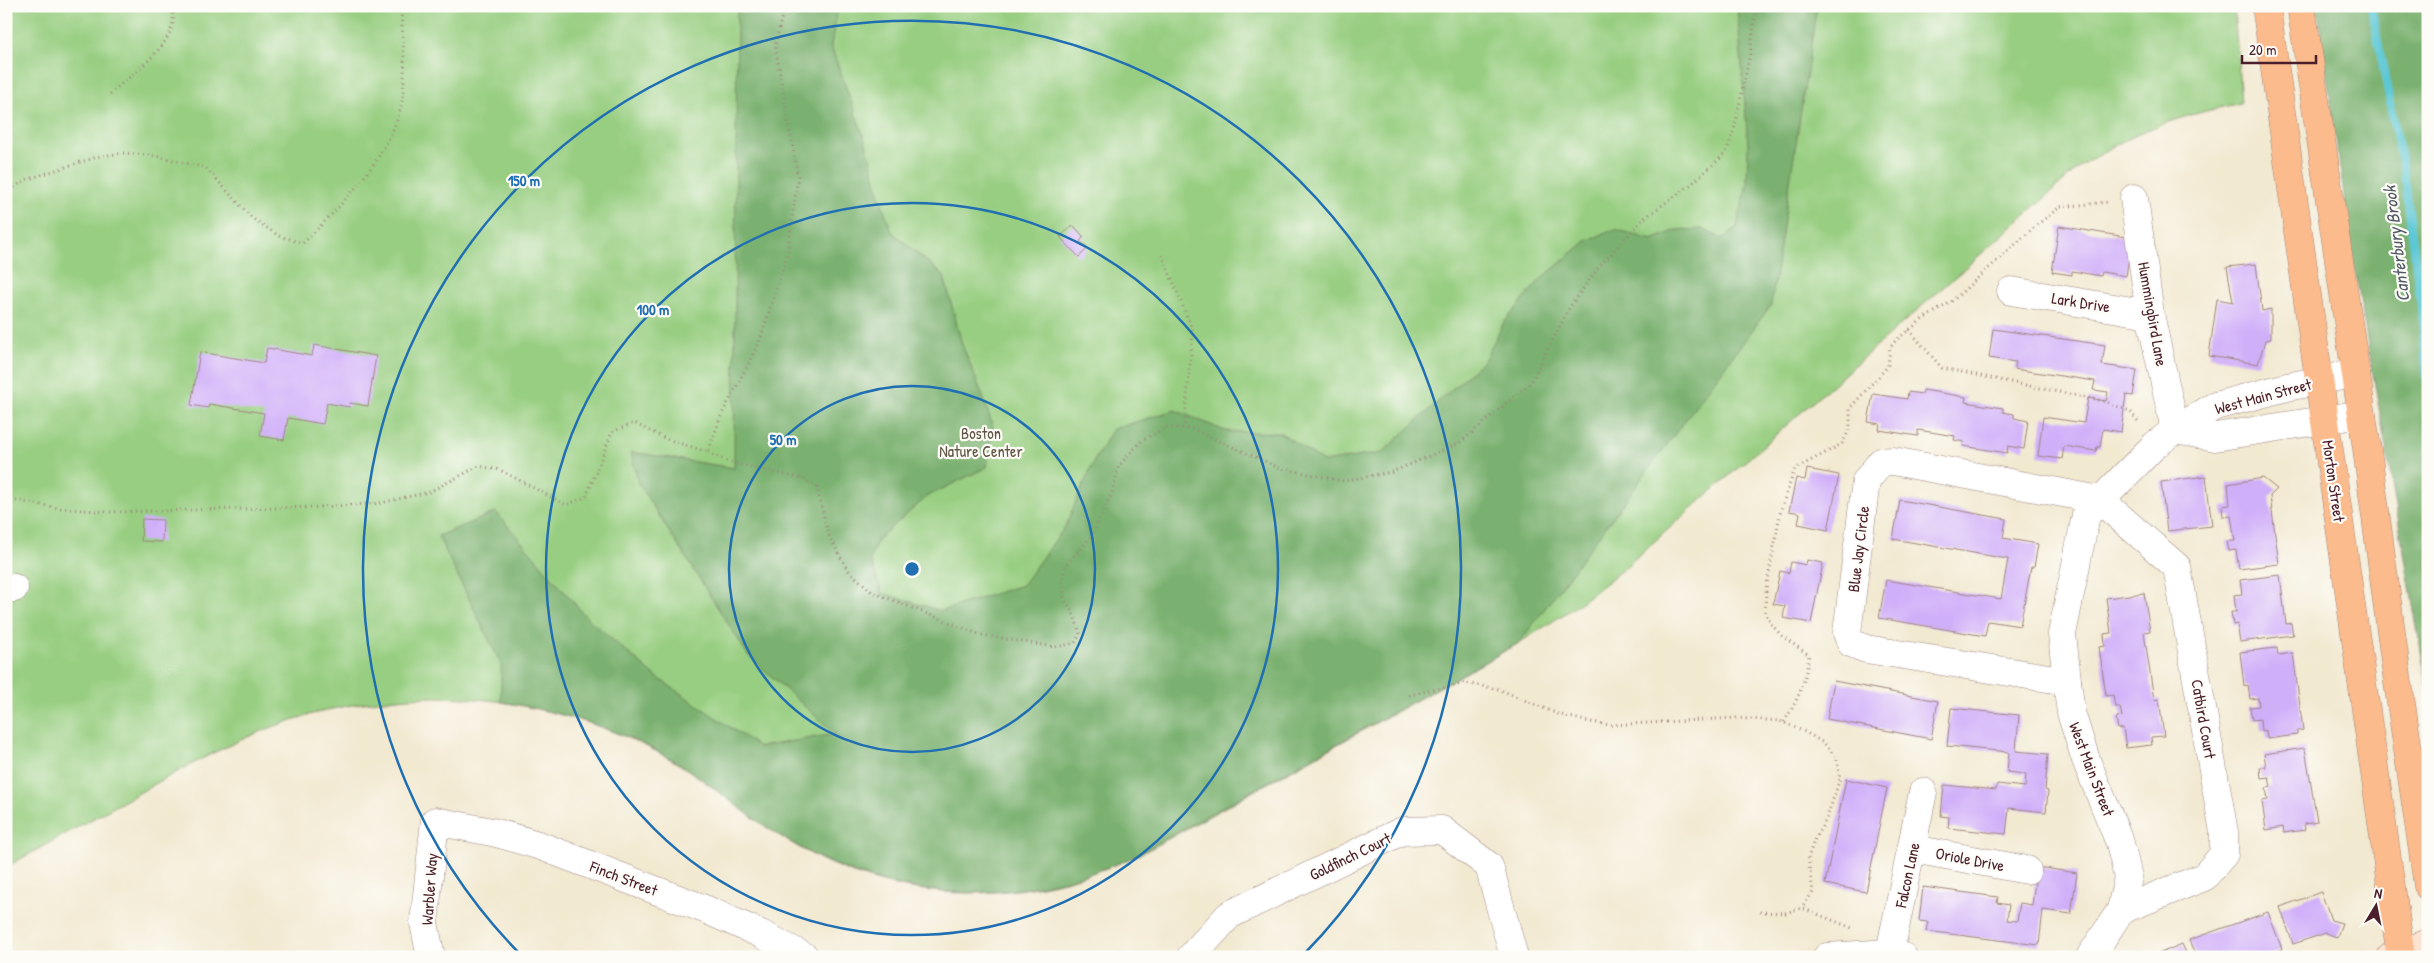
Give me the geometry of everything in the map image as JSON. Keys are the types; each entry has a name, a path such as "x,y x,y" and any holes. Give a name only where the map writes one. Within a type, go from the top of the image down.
{"highway":[{"name":"Morton Street","path":"2266,6 2320,381 2397,956"},
{"path":"2301,6 2362,414 2394,662 2428,886"}],"main road":[{"path":"2397,956 2428,942"}],"street":[{"name":"Hummingbird Lane","path":"2134,198 2165,437"},
{"name":"Lark Drive","path":"2011,291 2150,314"},
{"name":"West Main Street","path":"2090,957 2121,910 2128,877 2120,843 2086,760 2071,713 2066,681 2062,634 2086,515 2165,437 2215,406 2356,373"},
{"name":"West Main Street","path":"2165,437 2215,437 2362,414"},
{"name":"Blue Jay Circle","path":"2066,681 1866,649 1851,643 1847,632 1866,481 1881,462 1893,462 2100,500"},
{"name":"Catbird Court","path":"2100,500 2177,566 2224,842 2224,854 2204,877 2121,910"},
{"name":"Falcon Lane","path":"1894,950 1923,792"},
{"name":"Warbler Way","path":"431,957 424,922 435,821"},
{"name":"Finch Street","path":"435,821 497,833 541,846 707,910 761,934 805,957"},
{"name":"Goldfinch Court","path":"1191,957 1229,915 1402,831 1442,830 1489,866 1514,957"},
{"name":"Oriole Drive","path":"1913,848 2027,870"},
{"path":"1827,957 1894,950"}],"path":[{"path":"110,94 152,56 170,36 173,12 170,6"},
{"path":"6,193 25,180 100,156 125,154 156,156 206,168 252,218 279,236 303,243 353,191 386,144 401,103 404,76 401,6"},
{"path":"708,452 721,416 759,342 787,256 798,177 775,46 784,6"},
{"path":"6,500 59,508 108,512 322,507 381,503 429,492 479,466 500,470 566,504 586,497 612,432 634,423 666,439 708,452 726,461 804,479 817,488 828,534 848,570 872,592 982,635 1055,647 1075,643 1080,634 1074,615 1064,598 1062,581 1065,566 1091,537 1111,495 1119,466 1140,442 1166,427 1192,429 1280,468 1343,481 1392,472 1460,443 1531,382 1569,308 1598,268 1643,219 1689,186 1726,153 1734,130 1750,54 1755,17 1760,6"},
{"path":"1784,722 1797,701 1806,679 1809,655 1782,636 1771,624 1765,612 1766,589 1786,490 1795,469 1842,444 1850,428 1850,408 1888,366 1890,348 1909,330 1951,302 2060,206 2134,198"},
{"path":"1162,254 1193,331 1184,428"},
{"path":"1909,330 1942,368 2094,398 2130,411 2165,437"},
{"path":"1409,695 1465,683 1498,690 1558,714 1610,725 1736,718 1784,722 1824,743 1837,759 1840,779 1826,820 1815,838 1808,858 1813,892 1802,908"},
{"path":"1760,912 1785,913 1802,908 1868,934 1894,950"}],"green space":[{"name":"Boston Nature Center","path":"6,6 2234,6 2241,103 2177,119 2139,133 2081,166 1622,570 1572,609 1519,643 1152,848 1110,867 1066,881 1021,889 976,893 930,891 886,883 842,869 800,848 684,767 667,757 604,728 536,708 467,698 432,697 360,704 292,720 261,731 200,760 6,867"},
{"path":"737,6 838,6 831,46 865,140 883,207 892,232 944,276 962,344 993,427 987,467 928,496 878,539 870,559 882,593 941,611 1022,585 1065,527 1094,461 1113,429 1175,410 1225,431 1281,433 1323,462 1382,453 1485,359 1503,324 1540,280 1586,241 1615,229 1652,240 1676,230 1703,229 1722,239 1736,229 1747,185 1748,144 1737,6 1817,6 1771,305 1519,643 1125,861 1080,876 1035,887 991,892 947,892 904,886 861,875 819,857 777,834 683,767 649,747 588,722 501,702 501,664 438,536 496,512 587,618 655,676 759,747 835,734 748,655 638,483 631,452 734,468"},
{"path":"2317,6 2428,6 2428,691 2353,259"}],"building":[{"path":"1073,225 1084,237 1080,241 1088,248 1079,257 1060,237"},
{"path":"2059,226 2132,238 2126,276 2102,272 2101,276 2072,271 2072,275 2052,272"},
{"path":"2256,264 2262,311 2271,309 2271,339 2265,340 2258,364 2209,356 2217,299 2233,302 2227,267"},
{"path":"1993,329 2105,345 2102,365 2137,370 2133,396 2126,395 2121,432 2103,429 2100,447 2097,447 2096,451 2064,446 2062,459 2038,456 2043,417 2084,423 2088,398 2106,401 2108,392 2093,390 2095,381 2014,369 2016,362 1989,358"},
{"path":"314,345 376,356 368,406 350,403 349,407 327,403 323,424 288,418 284,440 260,436 264,413 209,404 208,408 191,405 200,352 264,363 267,348 312,356"},
{"path":"1923,390 1966,397 1965,402 2003,408 2003,412 2014,414 2014,418 2028,421 2024,449 2008,446 2007,453 1963,446 1964,442 1954,440 1955,436 1918,430 1918,436 1879,430 1880,424 1868,422 1873,394 1907,399 1908,392 1922,394"},
{"path":"1807,469 1839,475 1828,530 1798,524 1800,513 1789,511 1796,478 1805,480"},
{"path":"2206,476 2212,526 2167,531 2161,482"},
{"path":"2263,478 2277,489 2270,496 2279,564 2239,569 2236,550 2229,551 2227,541 2235,541 2231,516 2223,517 2222,506 2230,505 2228,484"},
{"path":"1900,500 2006,519 2003,538 2038,544 2034,567 2031,567 2020,626 1988,621 1985,636 1879,618 1886,580 2001,599 2008,559 1893,539"},
{"path":"142,519 163,520 162,542 141,541"},
{"path":"1807,560 1823,563 1811,623 1783,618 1785,606 1773,604 1780,571 1789,573 1791,562 1806,565"},
{"path":"2280,575 2286,624 2291,623 2293,635 2240,642 2237,624 2233,625 2231,612 2236,612 2234,595 2242,594 2240,580"},
{"path":"2144,593 2150,631 2144,632 2154,700 2159,699 2164,736 2151,737 2152,745 2126,748 2123,728 2118,729 2116,718 2122,717 2120,707 2115,707 2113,695 2106,696 2099,647 2105,646 2104,634 2111,633 2106,598"},
{"path":"2277,648 2278,655 2293,653 2303,730 2297,731 2297,735 2267,739 2266,730 2261,731 2260,719 2252,720 2250,707 2259,706 2258,698 2250,699 2248,685 2244,686 2240,652"},
{"path":"1834,681 1938,701 1931,739 1827,719"},
{"path":"1951,708 2019,715 2016,751 2048,754 2045,790 2048,791 2046,812 2009,808 2006,834 1948,828 1949,817 1941,816 1944,785 1996,790 1997,784 2025,787 2026,774 2007,772 2009,752 1947,746"},
{"path":"2305,748 2317,822 2304,824 2305,830 2284,833 2283,827 2266,830 2262,801 2268,800 2266,788 2271,787 2269,777 2261,778 2260,768 2266,767 2264,754"},
{"path":"1846,779 1887,788 1866,892 1825,884"},
{"path":"2037,867 2077,873 2071,914 2043,910 2039,945 1926,931 1928,922 1919,921 1923,887 1998,897 1997,903 2009,905 2007,920 2017,921 2020,903 2032,905"},
{"path":"2321,892 2331,920 2342,923 2337,937 2326,933 2293,944 2280,907"},
{"path":"2268,912 2282,949 2267,957 2196,957 2189,940"},
{"path":"2182,944 2188,957 2151,957"}],"waterway":[{"name":"Canterbury Brook","path":"2371,6 2406,185 2421,307 2428,390"}]}
